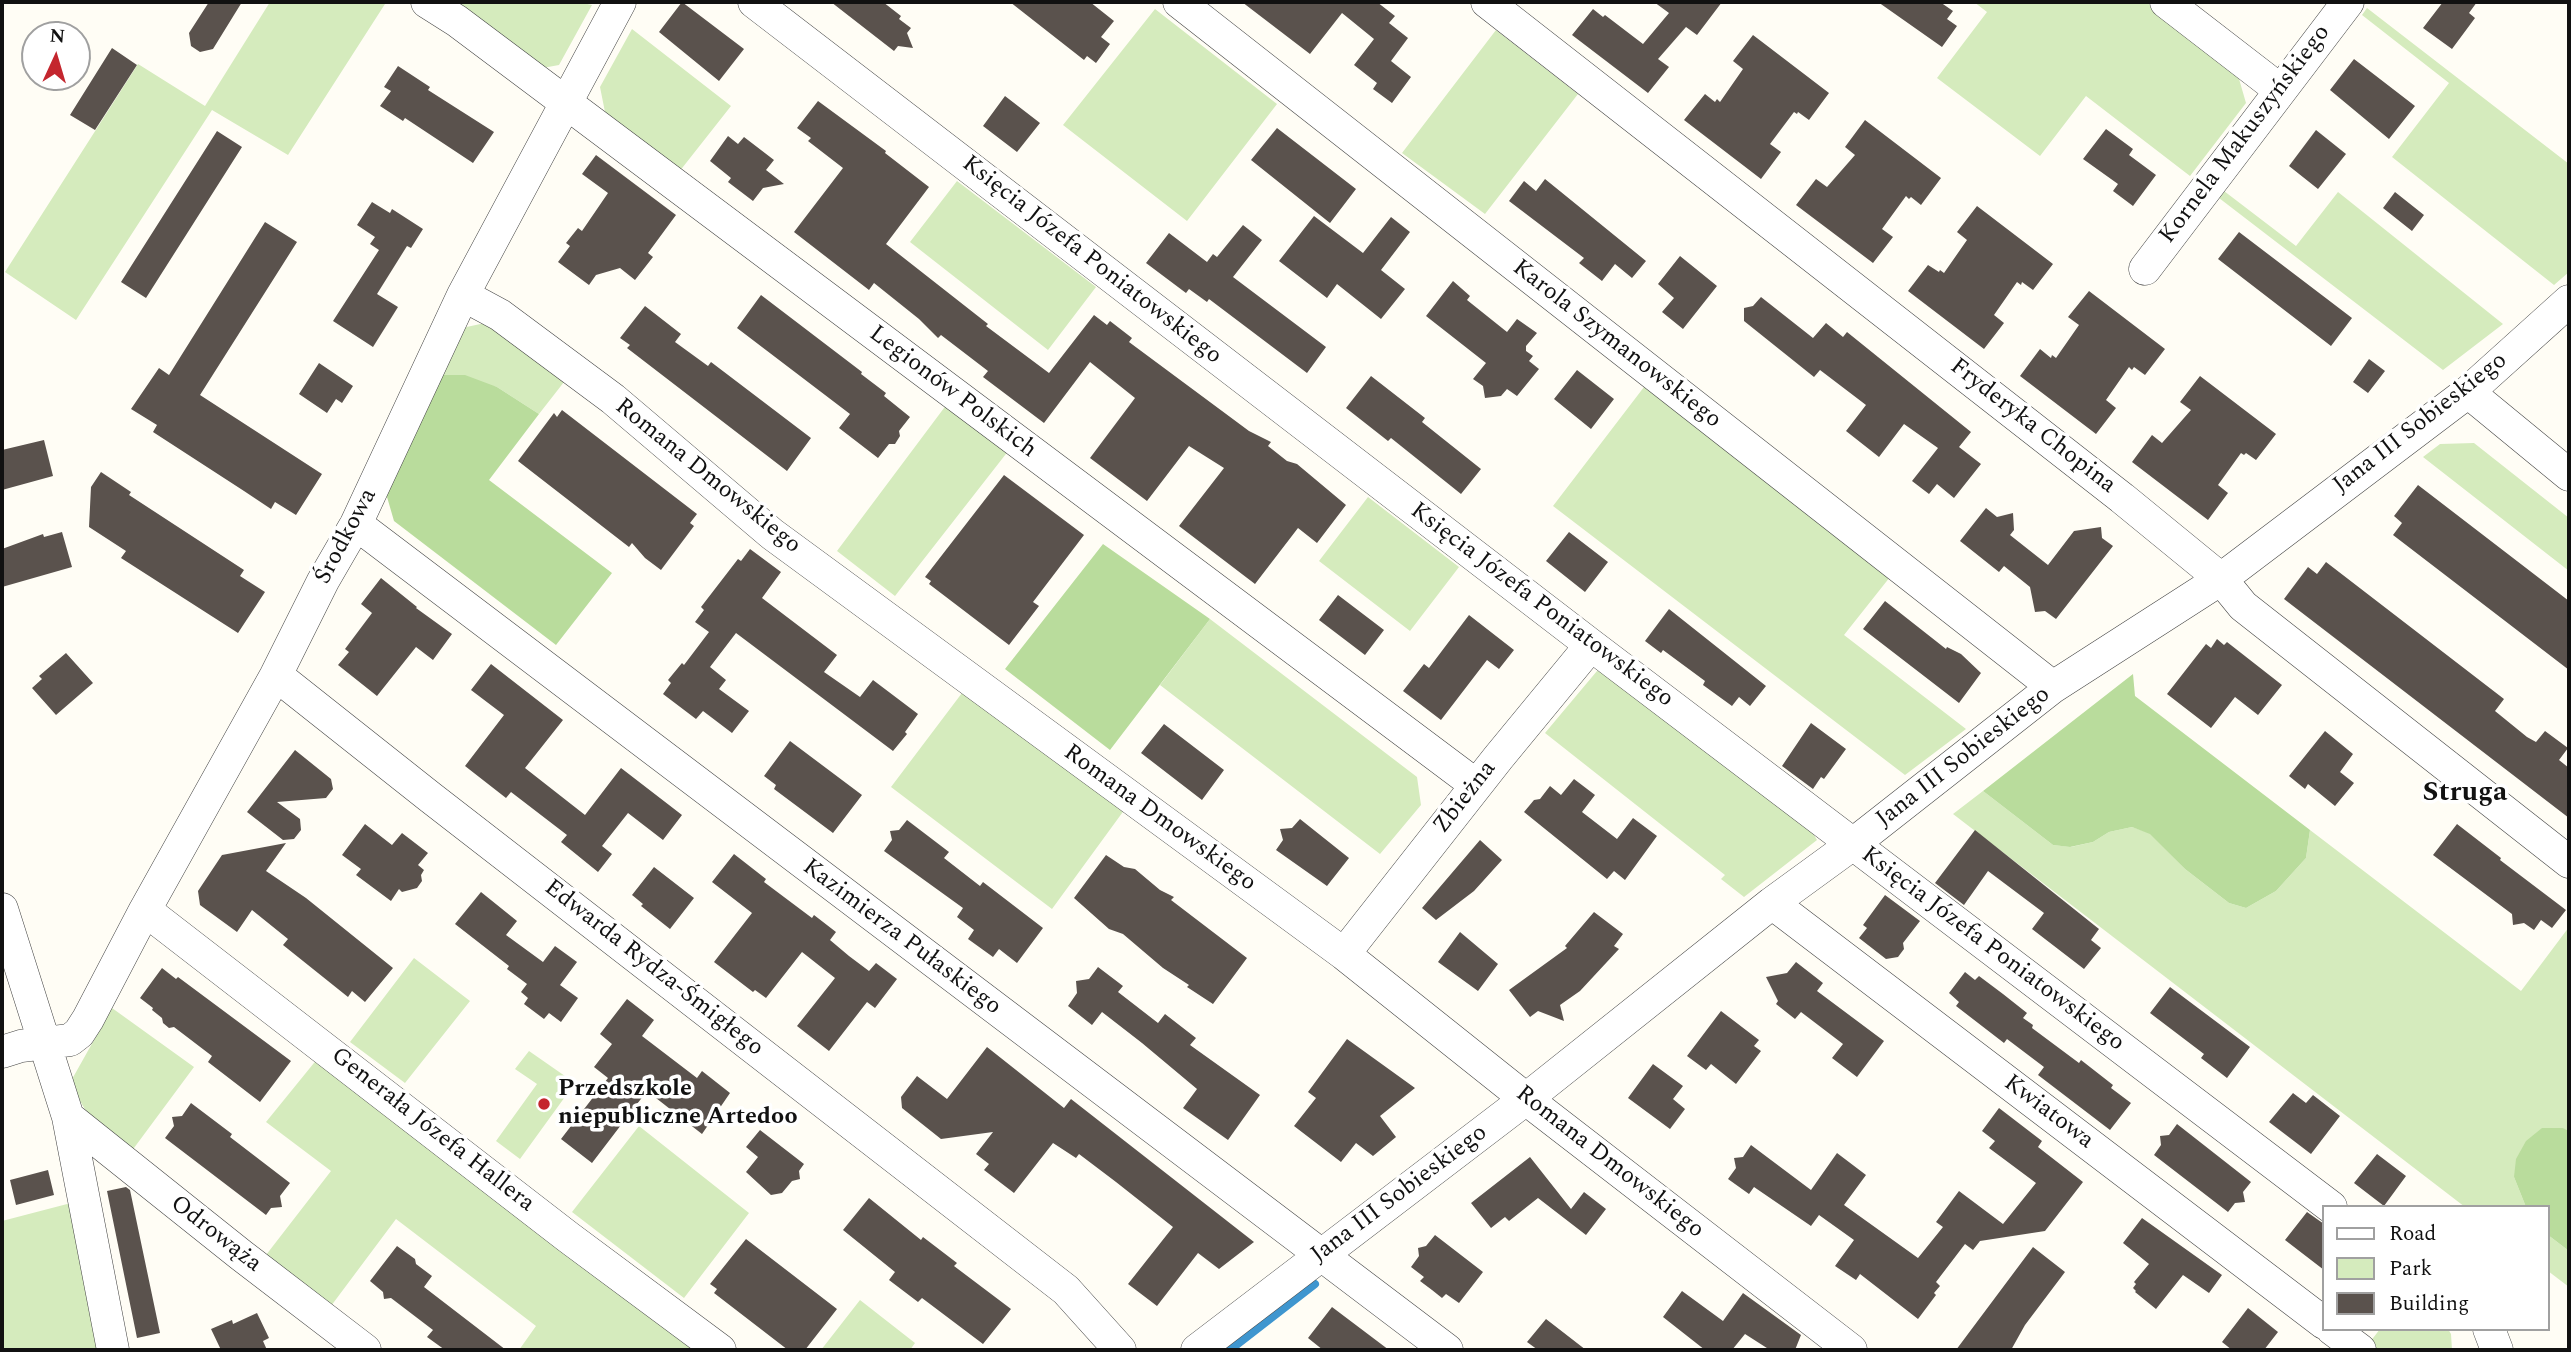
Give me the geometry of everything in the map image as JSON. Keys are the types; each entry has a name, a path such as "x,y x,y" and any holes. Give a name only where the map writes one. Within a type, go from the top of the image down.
{"street":[{"name":"Legionów Polskich","path":"427,2 457,21 1476,785"},
{"name":"Środkowa","path":"2,1052 70,1040 79,1033 356,524 463,295 620,2"},
{"name":"Księcia Józefa Poniatowskiego","path":"754,2 1591,645 2328,1205"},
{"name":"Karola Szymanowskiego","path":"1179,2 2053,687"},
{"name":"Fryderyka Chopina","path":"1488,2 2122,498 2221,579 2243,606 2569,862"},
{"path":"2166,2 2280,90"},
{"name":"Kornela Makuszyńskiego","path":"2145,268 2348,2"},
{"name":"Romana Dmowskiego","path":"463,295 500,315 613,399 772,534 1344,954 1526,1099 1851,1350"},
{"name":"Jana III Sobieskiego","path":"1197,1350 1526,1099 1772,903 1853,845 2053,687 2221,579 2468,391 2569,301"},
{"path":"2468,391 2569,475"},
{"name":"Kazimierza Pułaskiego","path":"356,524 1447,1350"},
{"name":"Zbieżna","path":"1344,954 1476,785 1591,645"},
{"name":"Edwarda Rydza-Śmigłego","path":"276,675 1066,1290 1120,1350"},
{"name":"Kwiatowa","path":"1772,903 2322,1321"},
{"path":"2,909 68,1117 113,1350"},
{"name":"Generała Józefa Hallera","path":"145,910 568,1237 720,1350"},
{"name":"Odrowąża","path":"68,1117 365,1350"},
{"path":"2335,1331 2360,1350"},
{"path":"2489,1331 2497,1350"}],"green space":[{"path":"270,2 385,4 288,155 212,110 76,320 5,272 138,64 205,106"},
{"path":"445,2 578,2 592,5 559,65 537,69"},
{"path":"1974,2 2146,2 2237,72 2246,103 2190,176 2086,96 2040,156 1937,78 1987,12"},
{"path":"2367,8 2569,164 2569,272 2554,285 2392,157 2449,83 2362,15"},
{"path":"1155,9 1277,104 1187,221 1063,125"},
{"path":"632,29 731,106 679,172 606,117 600,87"},
{"path":"1496,30 1578,94 1485,214 1402,153"},
{"path":"957,181 1096,287 1048,350 910,242"},
{"path":"2224,191 2296,246 2338,192 2503,324 2443,370 2219,198"},
{"path":"485,323 564,382 539,414 497,387 440,375 462,328"},
{"path":"440,375 465,375 497,387 539,414 489,480 612,573 556,645 394,521 385,490"},
{"path":"1644,387 1890,577 1844,635 1966,729 1905,775 1553,506"},
{"path":"947,404 1009,450 895,596 837,551"},
{"path":"2474,443 2569,518 2569,571 2423,457 2440,444"},
{"path":"1368,497 1459,567 1410,631 1319,561"},
{"path":"1103,544 1210,619 1110,750 1005,669"},
{"path":"1210,619 1417,777 1421,805 1380,854 1160,685"},
{"path":"1597,671 1610,673 1808,825 1817,840 1744,897 1721,879 1725,875 1545,733"},
{"path":"2133,674 2135,696 2310,830 2306,858 2276,891 2246,908 2229,903 2185,869 2150,834 2132,827 2109,832 2093,842 2070,847 2053,845 1983,791"},
{"path":"965,689 1125,809 1052,909 891,787"},
{"path":"1983,791 2053,845 2071,847 2093,842 2109,832 2132,827 2150,833 2185,869 2229,903 2246,908 2276,891 2306,858 2310,830 2521,991 2569,927 2569,1131 2562,1128 2514,1177 2525,1205 2462,1205 1953,814"},
{"path":"414,958 470,1001 405,1083 350,1042"},
{"path":"112,1008 194,1067 131,1152 94,1125 71,1081"},
{"path":"529,1051 575,1083 520,1159 496,1141 537,1084 515,1069"},
{"path":"318,1058 700,1350 519,1350 536,1326 396,1219 331,1306 266,1255 331,1171 266,1122"},
{"path":"639,1126 749,1213 684,1298 572,1212"},
{"path":"2542,1128 2563,1128 2569,1131 2569,1251 2550,1237 2550,1205 2525,1205 2514,1177 2516,1159 2526,1141"},
{"path":"71,1203 98,1350 2,1350 2,1221"},
{"path":"2550,1237 2569,1251 2569,1287 2550,1273"},
{"path":"860,1300 915,1343 910,1350 821,1350"},
{"path":"2378,1331 2449,1331 2452,1350 2373,1350 2367,1346"}],"building":[{"path":"209,2 242,2 213,49 200,52 191,46 189,33"},
{"path":"682,2 744,49 719,81 659,32"},
{"path":"831,2 883,2 911,28 907,33 913,48 898,46 894,51"},
{"path":"1010,2 1090,2 1114,21 1101,37 1110,44 1096,63 1087,56 1084,60"},
{"path":"1242,2 1377,2 1395,16 1389,23 1408,38 1391,61 1411,77 1392,103 1373,89 1377,83 1354,65 1374,39 1342,13 1310,54"},
{"path":"1654,2 1722,2 1697,35 1686,27 1658,59 1669,67 1648,93 1572,35 1593,9 1643,44 1669,13"},
{"path":"1878,2 1940,2 1953,11 1947,19 1957,26 1942,47"},
{"path":"2443,2 2477,2 2469,13 2475,18 2452,49 2423,28"},
{"path":"1753,35 1829,93 1809,120 1794,112 1770,144 1781,152 1761,179 1684,120 1705,94 1715,102 1717,99 1720,102 1743,69 1733,61"},
{"path":"112,48 137,65 95,130 70,115 85,91 91,91 91,82"},
{"path":"2354,59 2415,106 2389,139 2330,90"},
{"path":"398,66 430,87 428,90 494,132 473,163 405,118 403,121 380,106 391,91 384,87"},
{"path":"1005,96 1040,123 1017,152 983,126"},
{"path":"818,101 886,151 885,153 929,187 886,244 988,324 986,326 1049,373 1094,315 1107,325 1110,321 1132,338 1129,342 1249,431 1271,442 1268,446 1287,461 1297,464 1346,505 1317,543 1298,528 1255,584 1179,526 1224,468 1189,446 1147,501 1090,458 1135,398 1090,362 1044,423 983,377 988,371 941,335 938,338 874,283 869,290 794,232 843,168 808,141 811,138 797,128"},
{"path":"1865,120 1941,178 1921,205 1906,196 1882,229 1893,237 1873,263 1796,205 1816,179 1827,187 1855,155 1845,147"},
{"path":"1277,128 1356,189 1330,223 1251,160"},
{"path":"2106,129 2133,149 2129,155 2156,175 2133,206 2113,191 2118,184 2083,159"},
{"path":"2316,130 2346,154 2318,189 2289,166"},
{"path":"217,131 242,147 146,298 121,282"},
{"path":"728,136 738,144 744,137 774,160 766,170 784,184 763,188 753,201 728,182 731,178 710,161"},
{"path":"596,155 676,215 648,253 653,257 635,280 620,268 596,275 589,285 558,262 570,246 566,243 578,228 582,231 608,193 582,174"},
{"path":"1545,179 1646,261 1632,278 1615,264 1602,281 1579,263 1584,258 1509,201 1524,181 1536,191"},
{"path":"2395,192 2424,215 2412,231 2383,208"},
{"path":"372,202 390,213 392,209 423,229 411,248 407,246 377,294 398,307 373,347 333,321 379,250 370,244 375,237 357,225"},
{"path":"1977,206 2053,264 2033,290 2022,282 2021,285 2017,282 1994,315 2004,323 1984,349 1908,291 1928,265 1944,273 1967,240 1957,232"},
{"path":"1314,216 1363,253 1391,217 1410,232 1381,270 1405,289 1381,319 1337,284 1327,298 1279,261"},
{"path":"265,222 297,242 200,395 322,474 296,515 275,502 271,509 153,432 157,425 131,409 159,368 169,375"},
{"path":"1243,225 1262,240 1233,277 1326,347 1307,373 1209,299 1207,302 1189,289 1186,293 1146,263 1169,233 1207,262 1213,254 1217,257"},
{"path":"2239,232 2352,318 2331,346 2218,259"},
{"path":"1680,256 1717,286 1683,329 1662,312 1674,298 1658,284"},
{"path":"1453,281 1470,296 1467,300 1507,332 1517,319 1537,333 1526,346 1526,351 1533,356 1529,361 1539,369 1517,396 1507,389 1501,396 1485,398 1483,386 1473,379 1486,363 1426,316"},
{"path":"2089,291 2165,349 2145,375 2134,367 2132,370 2129,367 2106,400 2116,408 2096,434 2020,376 2040,349 2051,358 2052,355 2056,358 2079,325 2068,317"},
{"path":"761,295 862,372 861,374 886,393 884,396 910,417 899,431 900,436 895,444 889,444 878,458 839,428 850,414 737,328"},
{"path":"1761,297 1813,338 1826,323 1843,337 1847,332 1971,432 1959,447 1981,464 1954,498 1937,484 1929,494 1912,481 1938,448 1904,424 1879,457 1846,431 1866,405 1820,370 1814,377 1744,321 1744,308 1753,306"},
{"path":"645,306 681,334 675,342 708,366 711,362 811,438 787,471 627,348 630,345 620,338"},
{"path":"2369,359 2385,371 2368,393 2353,382"},
{"path":"319,363 353,386 342,403 336,399 327,413 299,394"},
{"path":"1577,370 1614,399 1591,429 1554,399"},
{"path":"1371,376 1425,418 1422,422 1481,469 1461,494 1391,438 1388,441 1346,408"},
{"path":"2200,376 2276,434 2256,460 2246,453 2241,453 2218,485 2228,493 2208,520 2132,462 2152,435 2162,443 2191,410 2180,402"},
{"path":"562,410 697,514 690,523 694,526 661,570 645,558 632,543 629,547 518,461 554,413 557,417"},
{"path":"44,440 53,476 2,490 2,450"},
{"path":"101,472 131,492 129,495 244,570 240,576 265,592 238,633 121,558 126,551 89,527 91,487"},
{"path":"1004,475 1084,535 1033,602 1039,606 1009,645 929,584 931,581 925,577"},
{"path":"2418,485 2569,601 2569,670 2393,535 2402,523 2394,516"},
{"path":"1986,508 1997,517 2013,513 2014,530 2010,535 2048,565 2074,531 2101,527 2102,538 2113,546 2056,619 2045,611 2035,612 2030,587 2004,566 1999,572 1960,541"},
{"path":"62,532 72,567 2,587 2,549 43,534 44,537"},
{"path":"1569,532 1608,562 1585,592 1546,561"},
{"path":"750,549 781,572 762,598 837,655 824,672 860,697 873,680 918,714 893,751 736,633 710,667 726,680 719,689 749,711 732,733 703,711 696,719 663,694 671,683 668,680 682,663 684,665 709,632 695,622 704,610 701,607 738,559 741,561"},
{"path":"2326,562 2504,699 2495,711 2527,737 2536,742 2545,731 2568,748 2559,760 2569,768 2569,818 2284,599 2308,567 2317,574"},
{"path":"381,578 452,634 433,660 416,647 377,696 338,665 349,652 345,649 372,613 361,604"},
{"path":"1338,595 1384,630 1365,655 1319,620"},
{"path":"1885,601 1946,649 1947,647 1961,654 1981,673 1959,703 1863,629"},
{"path":"1669,609 1766,686 1750,706 1739,697 1732,706 1703,685 1705,681 1663,650 1661,653 1645,641"},
{"path":"1469,615 1514,650 1499,669 1487,660 1441,720 1403,691 1424,664 1429,668"},
{"path":"2217,639 2224,645 2227,642 2282,685 2258,715 2235,697 2211,728 2167,694 2206,644 2211,648"},
{"path":"66,653 93,683 56,715 32,688 42,679 39,676"},
{"path":"491,664 563,720 525,768 585,815 621,768 682,815 663,840 628,813 602,846 612,854 598,872 561,842 567,835 511,792 506,798 465,766 504,715 471,690"},
{"path":"1811,723 1846,749 1824,779 1821,777 1813,789 1782,766"},
{"path":"1164,724 1224,770 1202,800 1141,753"},
{"path":"2325,731 2353,754 2340,772 2354,783 2335,806 2308,784 2305,789 2289,776"},
{"path":"790,741 862,795 833,833 774,789 776,785 764,776"},
{"path":"295,750 331,779 333,789 326,798 277,802 300,819 301,830 294,839 283,840 247,812"},
{"path":"1574,779 1595,795 1582,812 1617,839 1633,818 1657,836 1625,880 1614,871 1607,879 1524,812 1534,800 1540,799 1550,786 1561,795"},
{"path":"1300,819 1349,858 1327,886 1276,850 1283,840 1280,829 1292,828"},
{"path":"907,820 949,852 944,858 980,886 983,882 1043,928 1017,963 999,949 993,957 968,939 974,930 957,917 963,908 884,851 892,840 890,831 899,830"},
{"path":"365,824 392,845 402,833 428,853 418,865 424,870 422,881 417,888 402,892 399,889 391,901 356,875 361,869 342,855"},
{"path":"2457,824 2566,910 2552,928 2541,920 2534,930 2524,923 2513,925 2512,914 2433,855"},
{"path":"1975,830 2099,929 2091,940 2101,948 2084,969 2032,929 2044,913 1988,871 1964,905 1935,883"},
{"path":"1480,840 1502,860 1474,891 1436,920 1422,908"},
{"path":"286,843 266,871 306,898 393,968 365,1002 352,991 348,997 283,945 288,939 252,910 237,932 200,905 198,891 222,855"},
{"path":"734,854 766,879 764,882 812,918 814,915 836,932 830,940 849,956 869,971 876,963 897,979 875,1008 867,1002 829,1051 797,1026 835,978 802,952 766,998 755,990 753,992 714,962 752,913 712,882"},
{"path":"1106,855 1124,867 1135,869 1160,890 1174,897 1171,900 1247,958 1213,1004 1187,987 1189,985 1163,968 1123,934 1109,929 1074,898"},
{"path":"654,867 694,898 670,929 641,906 643,904 632,895"},
{"path":"481,892 517,921 506,935 543,962 555,946 577,962 560,985 578,998 561,1022 549,1013 544,1019 524,1004 528,998 521,992 527,984 507,969 509,966 455,924"},
{"path":"1885,895 1920,921 1903,943 1904,949 1898,957 1886,959 1859,938 1867,928 1863,925"},
{"path":"1594,912 1623,934 1614,946 1619,949 1580,991 1560,1005 1564,1021 1538,1011 1530,1017 1509,990 1567,948 1565,946"},
{"path":"1460,932 1498,964 1478,991 1438,962"},
{"path":"1796,962 1823,983 1817,991 1884,1041 1857,1077 1832,1058 1843,1044 1801,1012 1795,1019 1776,1004 1778,1001 1766,977 1787,973"},
{"path":"1098,967 1123,986 1118,992 1158,1023 1165,1014 1196,1038 1190,1045 1260,1095 1228,1140 1183,1108 1197,1089 1102,1012 1092,1025 1068,1006 1077,993 1076,981 1089,979"},
{"path":"162,968 291,1061 260,1102 208,1062 212,1056 174,1027 169,1028 163,1023 153,1008 140,998"},
{"path":"1965,972 1975,980 1979,976 2003,994 2027,1013 2023,1018 2033,1025 2032,1028 2079,1063 2081,1060 2131,1103 2110,1130 2038,1075 2044,1067 2007,1039 2004,1043 1956,1006 1959,1002 1949,993"},
{"path":"2170,987 2250,1047 2227,1078 2201,1058 2204,1054 2150,1013"},
{"path":"627,999 654,1020 642,1036 697,1078 702,1071 730,1093 702,1134 647,1091 592,1163 561,1139 608,1078 594,1067 612,1044 600,1034"},
{"path":"1721,1011 1759,1040 1754,1046 1761,1051 1736,1084 1711,1064 1706,1070 1687,1056"},
{"path":"1347,1039 1415,1088 1380,1116 1396,1137 1373,1156 1356,1143 1341,1162 1294,1126 1316,1098 1308,1092"},
{"path":"987,1047 1064,1108 1071,1099 1254,1242 1219,1269 1198,1253 1157,1306 1128,1284 1173,1227 1116,1182 1079,1154 1076,1158 1053,1143 1014,1193 984,1170 989,1164 976,1154 993,1132 941,1139 902,1108 901,1097 917,1076 947,1099"},
{"path":"1653,1064 1683,1086 1673,1099 1685,1109 1670,1129 1628,1098"},
{"path":"2293,1093 2306,1103 2313,1095 2340,1116 2311,1154 2269,1122"},
{"path":"191,1103 290,1183 280,1196 282,1207 271,1208 266,1215 165,1138 174,1126 172,1117 182,1116"},
{"path":"1999,1108 2042,1141 2038,1147 2083,1182 2045,1231 1980,1241 1973,1250 1965,1244 1936,1282 1940,1286 1934,1293 1936,1295 1918,1319 1860,1274 1856,1280 1835,1266 1854,1240 1819,1215 1811,1226 1754,1187 1749,1194 1728,1179 1736,1168 1734,1158 1743,1157 1751,1145 1811,1190 1837,1153 1866,1175 1844,1205 1918,1258 1943,1227 1936,1222 1959,1191 2003,1224 2036,1183 1989,1148 1995,1141 1982,1131"},
{"path":"2177,1124 2251,1182 2243,1192 2245,1202 2235,1203 2228,1212 2154,1155 2161,1145 2160,1136 2169,1135"},
{"path":"760,1130 804,1164 799,1171 800,1179 792,1181 782,1193 771,1195 746,1172 758,1157 746,1147"},
{"path":"2377,1154 2406,1176 2385,1205 2354,1183"},
{"path":"1530,1157 1571,1209 1584,1192 1606,1209 1586,1235 1538,1198 1509,1221 1505,1217 1491,1228 1471,1203"},
{"path":"48,1170 54,1195 16,1205 10,1180"},
{"path":"126,1187 130,1190 160,1333 137,1338 107,1191"},
{"path":"869,1198 921,1240 923,1237 957,1263 954,1266 1011,1309 983,1344 922,1298 918,1302 889,1280 895,1272 843,1230"},
{"path":"2307,1212 2322,1223 2322,1268 2285,1240"},
{"path":"2142,1218 2222,1275 2209,1293 2183,1275 2156,1309 2135,1292 2134,1282 2149,1264 2123,1243"},
{"path":"1435,1235 1483,1272 1459,1303 1446,1294 1442,1298 1420,1281 1424,1277 1411,1267 1419,1256 1418,1248 1426,1246"},
{"path":"746,1239 837,1309 805,1350 788,1350 714,1293 717,1289 710,1284"},
{"path":"397,1246 432,1276 424,1287 506,1350 445,1350 427,1337 433,1330 391,1298 384,1299 383,1292 370,1281"},
{"path":"2033,1247 2065,1272 2025,1325 2011,1350 1956,1350"},
{"path":"1682,1291 1723,1321 1743,1293 1801,1335 1795,1350 1770,1350 1745,1334 1732,1350 1705,1350 1663,1317"},
{"path":"1332,1307 1389,1350 1323,1350 1308,1338"},
{"path":"2248,1308 2278,1332 2264,1350 2232,1350 2222,1342"},
{"path":"257,1313 269,1338 263,1341 267,1350 221,1350 211,1329 232,1320 233,1324"},
{"path":"1546,1319 1586,1350 1538,1350 1527,1342"}],"waterway":[{"path":"1230,1350 1315,1284"}],"place":[{"name":"Przedszkole niepubliczne Artedoo","path":"544,1104"}],"district":[{"name":"Struga","path":"2465,795"}]}
